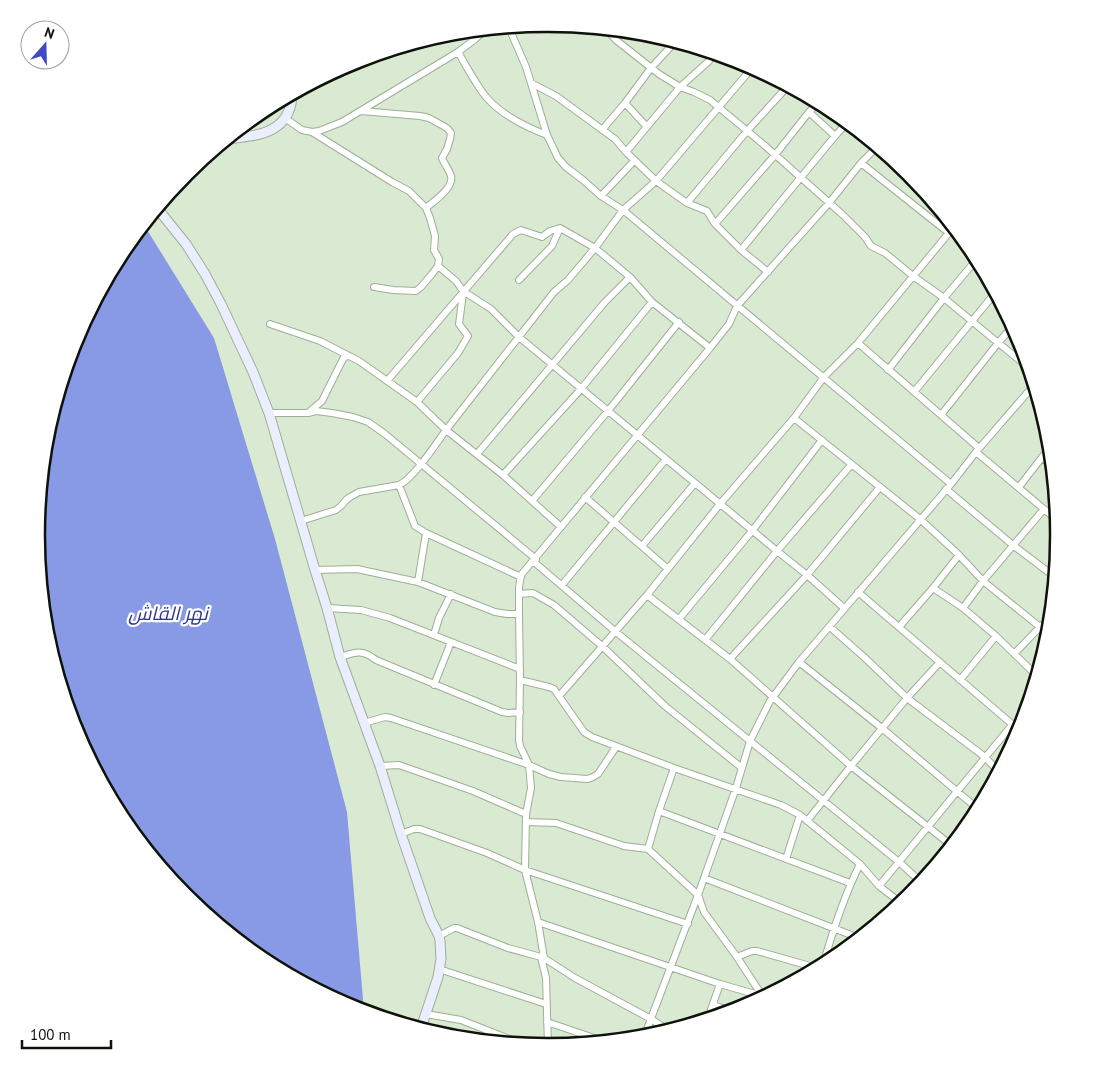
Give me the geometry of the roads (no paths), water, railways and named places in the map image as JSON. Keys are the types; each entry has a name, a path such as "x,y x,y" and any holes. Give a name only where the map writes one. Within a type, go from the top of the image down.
{"main road":[{"path":"241,137 265,133 277,126 285,118 291,103"},
{"path":"162,214 186,244 213,288 253,372 269,413 302,521 340,657 380,766 430,918 439,936 441,950 436,986 423,1022"}],"street":[{"path":"512,34 522,54 547,135 558,158 566,167 601,196 623,210 824,378 1014,546 1049,572"},
{"path":"613,37 659,74 680,87 710,100 829,203 854,226 871,246 886,254 944,298 1018,359"},
{"path":"285,118 302,130 312,132 342,122 458,52 476,38"},
{"path":"602,130 651,68 670,48"},
{"path":"458,52 484,94 495,106 526,126 547,135"},
{"path":"626,152 680,87 709,59"},
{"path":"302,521 336,510 350,497 360,492 399,485 420,465 554,292 568,280 595,248 623,210 656,181 747,74"},
{"path":"531,83 556,96 616,139 634,161 656,181 687,203 707,211 715,224 741,250 768,272"},
{"path":"687,203 746,131 783,91"},
{"path":"625,103 648,126"},
{"path":"715,224 813,108"},
{"path":"360,110 420,116 450,130 447,149 442,158 452,178 450,185 426,208"},
{"path":"809,112 835,136"},
{"path":"741,250 842,128"},
{"path":"312,132 408,190 426,208 435,236 434,250 439,259 438,266 421,288 416,291 374,287"},
{"path":"548,1038 546,978 538,922 526,870 526,814 531,788 529,764 520,746 520,577 710,348 729,324 737,306 872,152"},
{"path":"601,196 634,161"},
{"path":"861,163 940,222"},
{"path":"519,280 552,246 560,228"},
{"path":"387,381 501,248 521,230 542,237 550,231 560,228 595,248 630,277 652,302 710,348"},
{"path":"560,695 616,632 720,504 794,418 824,378 858,343 949,233"},
{"path":"438,266 456,281 463,291 491,309 519,337 752,531 808,575 844,608"},
{"path":"888,370 971,266"},
{"path":"477,454 605,302 630,277"},
{"path":"417,402 458,353 468,336 459,324 463,291"},
{"path":"914,392 990,298"},
{"path":"503,475 581,389 652,302"},
{"path":"532,501 608,411 679,322"},
{"path":"270,324 320,341 359,361 417,402 446,430 503,475 561,527"},
{"path":"941,415 1007,333"},
{"path":"858,343 1049,514"},
{"path":"308,413 322,401 344,357 349,356"},
{"path":"648,1028 688,924 736,788 750,741 773,697 799,662 844,608 1029,391"},
{"path":"269,413 308,413 316,411 332,413 368,422 385,434 535,560 616,632 915,877"},
{"path":"794,418 920,519 959,555 983,581 1040,627 1014,654"},
{"path":"679,619 752,531 822,440"},
{"path":"1019,487 1042,458"},
{"path":"562,585 666,459"},
{"path":"705,640 777,551 852,465"},
{"path":"642,546 695,483"},
{"path":"399,485 415,526 426,534 520,577"},
{"path":"730,659 808,575 880,487"},
{"path":"585,497 668,569"},
{"path":"963,608 983,581 1044,509"},
{"path":"418,582 426,534"},
{"path":"899,627 959,555"},
{"path":"315,570 357,569 418,582 495,612 519,614"},
{"path":"933,588 963,608 996,636 1031,671"},
{"path":"858,592 1012,725 879,886"},
{"path":"434,635 439,618 451,594"},
{"path":"519,594 533,594 554,605 602,646 665,706 742,768"},
{"path":"647,595 730,659 851,766 946,841"},
{"path":"327,608 364,611 390,618 520,669"},
{"path":"830,627 907,698 993,766"},
{"path":"960,680 996,636"},
{"path":"434,685 451,642"},
{"path":"340,657 358,652 368,654 376,660 502,712 520,712"},
{"path":"799,662 972,804"},
{"path":"807,821 822,800 907,698 940,662"},
{"path":"520,680 549,686 554,689 588,735 674,768 736,788 781,805 800,815 860,864 879,886 895,898"},
{"path":"364,723 385,717 391,718 529,764 554,776 591,778 598,774 616,747"},
{"path":"380,766 400,765 473,791 526,814"},
{"path":"648,849 674,768"},
{"path":"659,811 850,883"},
{"path":"786,859 800,815"},
{"path":"526,822 556,823 624,846 648,849 698,895 704,912 759,991"},
{"path":"401,834 414,828 420,829 487,853 526,870 688,924"},
{"path":"826,953 850,883 860,864"},
{"path":"704,878 852,935"},
{"path":"538,922 720,984 753,993"},
{"path":"439,936 457,928 508,948 543,957 576,978 659,1025"},
{"path":"737,957 757,951 807,965"},
{"path":"439,969 546,1004"},
{"path":"711,1010 720,984"},
{"path":"713,1005 719,1007"},
{"path":"426,1014 461,1020 498,1034"},
{"path":"547,1022 587,1035"}],"water":[{"name":"نهر القاش","path":"148,231 214,338 275,539 347,812 363,1002 325,986 268,953 216,913 192,890 149,841 112,786 83,727 72,697 62,665 49,601 45,535 49,469 62,405 83,343 112,284"}]}
